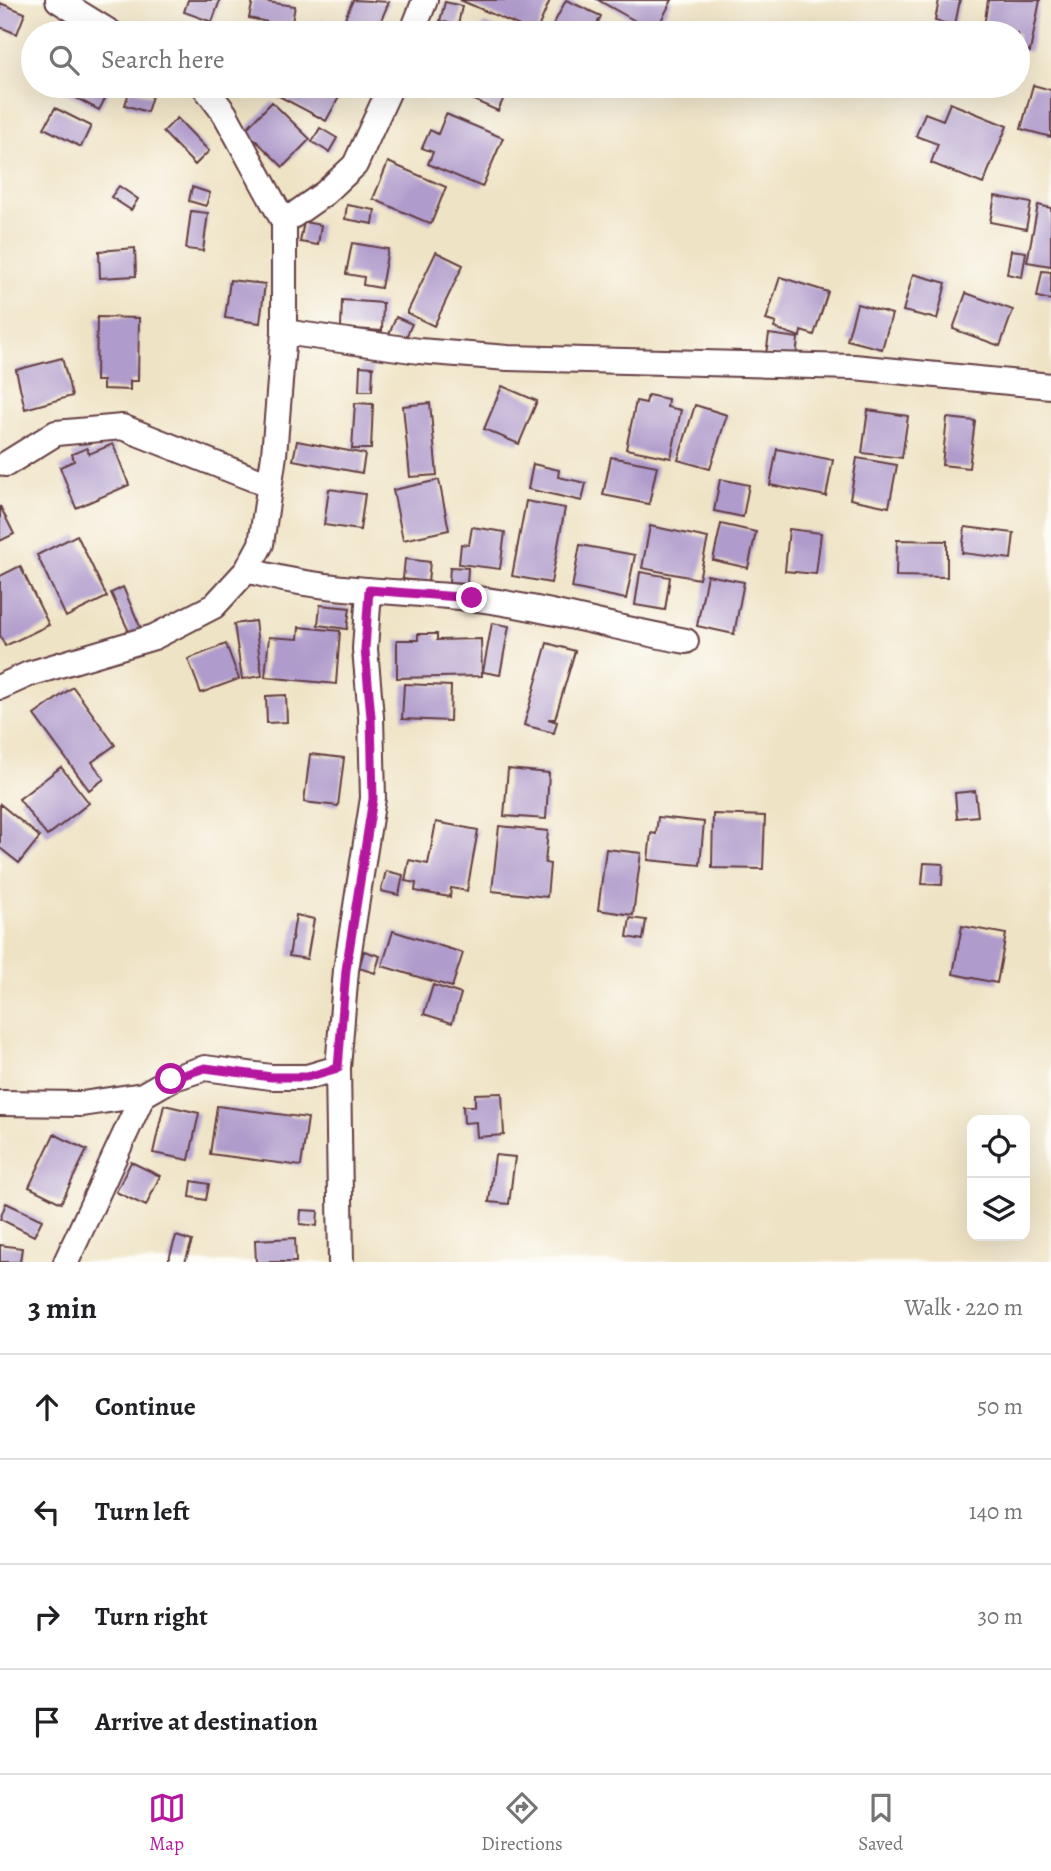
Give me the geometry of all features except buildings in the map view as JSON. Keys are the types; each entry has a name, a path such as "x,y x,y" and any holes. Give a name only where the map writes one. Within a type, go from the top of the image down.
{"street":[{"path":"58,0 92,21"},
{"path":"417,21 425,0"},
{"path":"0,687 29,674 154,637 214,606 247,570 261,544 284,332 284,222 225,114 213,98"},
{"path":"284,222 325,193 355,165 386,98"},
{"path":"284,332 419,351 508,358 854,367 1051,386"},
{"path":"6,464 56,433 122,427 269,485"},
{"path":"247,570 282,581 472,598 686,641"},
{"path":"341,1262 338,1068 346,970 373,799 371,717 365,649 369,590"},
{"path":"0,1103 82,1104 143,1095 171,1079 205,1068 271,1077 307,1077 338,1068"},
{"path":"66,1262 143,1095"}],"route":[{"path":"171,1079 205,1068 271,1077 307,1077 338,1068 346,970 373,799 369,678 365,649 369,590 472,598"}]}
